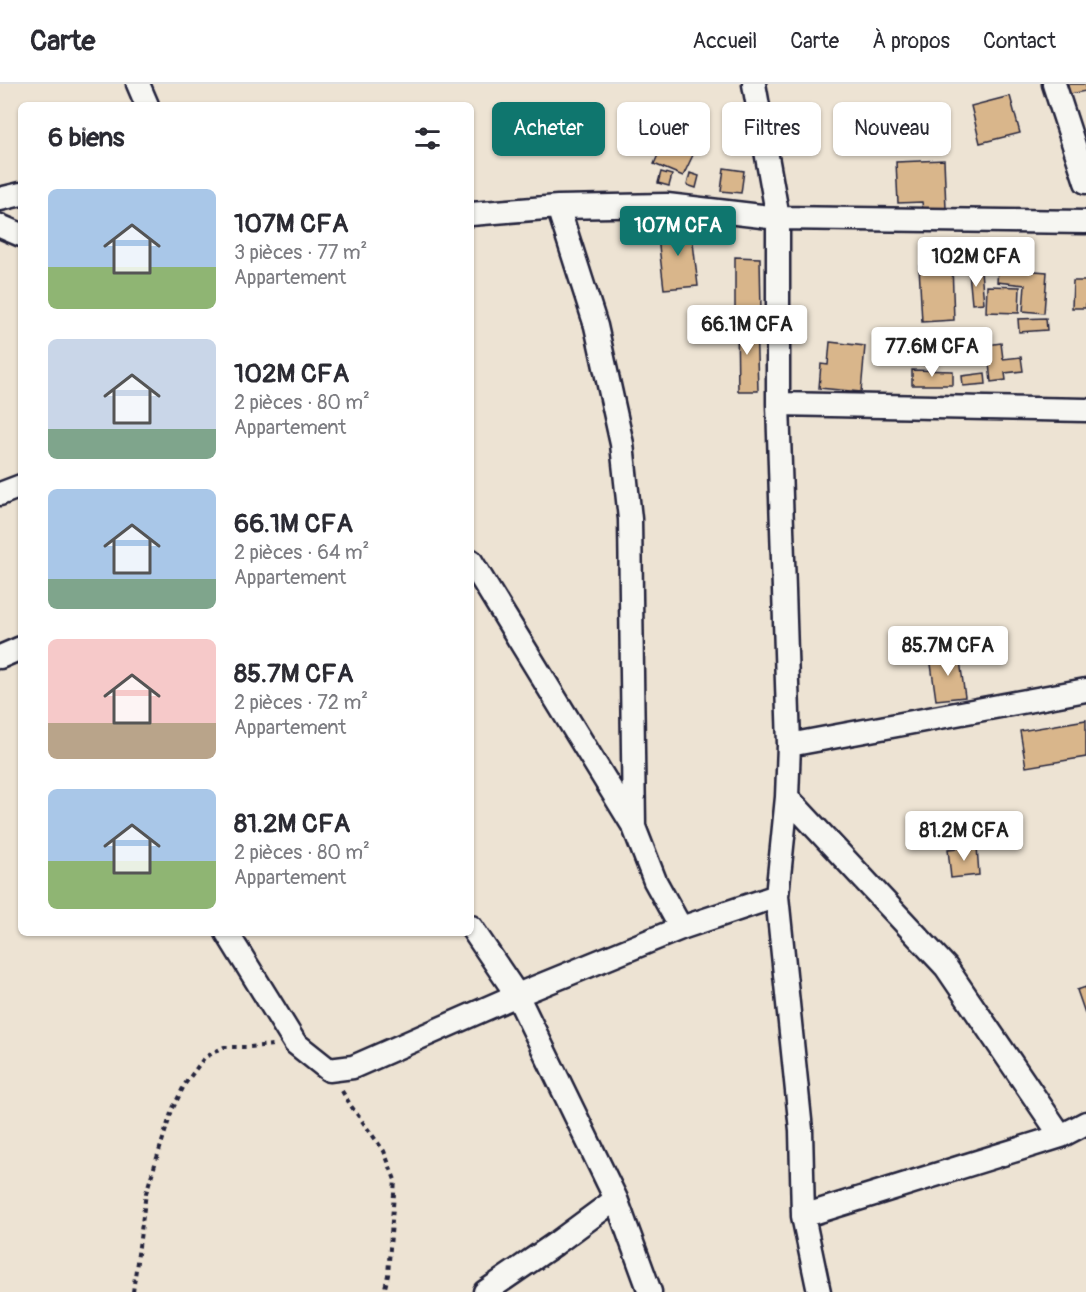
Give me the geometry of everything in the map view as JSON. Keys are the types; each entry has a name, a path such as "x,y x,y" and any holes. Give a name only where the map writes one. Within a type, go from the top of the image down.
{"street":[{"path":"138,84 146,102"},
{"path":"754,84 778,218 778,404 789,745 787,797 777,896 801,1130 803,1216 819,1292"},
{"path":"1054,84 1086,182"},
{"path":"0,199 18,195"},
{"path":"474,214 558,207 667,205 778,218 1086,222"},
{"path":"558,207 596,326 622,444 630,519 634,827"},
{"path":"0,226 18,234"},
{"path":"778,404 1086,410"},
{"path":"0,494 18,487"},
{"path":"474,566 634,827 655,881 681,928"},
{"path":"0,657 18,649"},
{"path":"789,745 1086,690"},
{"path":"787,797 946,967 1061,1136"},
{"path":"229,936 295,1043 329,1070 353,1067 517,994 681,928 777,896"},
{"path":"474,931 517,994 616,1199 650,1292"},
{"path":"803,1216 1061,1136 1086,1123"},
{"path":"486,1292 616,1199"}],"path":[{"path":"133,1292 146,1193 172,1110 190,1075 204,1058 224,1047 295,1043"},
{"path":"329,1070 351,1106 384,1151 395,1180 388,1275 384,1292"}],"building":[{"path":"1067,84 1086,84 1086,91 1070,94"},
{"path":"1010,96 1020,133 980,143 971,106"},
{"path":"658,156 692,156 683,176 654,164"},
{"path":"944,160 946,209 923,210 922,202 898,203 896,162"},
{"path":"724,168 744,171 741,193 721,191"},
{"path":"661,172 672,175 669,186 658,183"},
{"path":"690,173 699,176 696,188 687,185"},
{"path":"691,225 698,286 664,289 657,229"},
{"path":"735,257 760,258 761,311 735,311"},
{"path":"952,265 954,320 922,322 919,266"},
{"path":"998,268 1047,272 1044,313 1023,311 1025,285 997,282"},
{"path":"981,271 984,303 972,304 969,272"},
{"path":"1073,281 1086,281 1086,308 1072,308"},
{"path":"987,286 1020,287 1019,313 986,312"},
{"path":"1046,318 1047,330 1019,332 1018,319"},
{"path":"737,321 756,321 758,391 738,391"},
{"path":"830,342 865,346 861,392 819,388 821,364 828,365"},
{"path":"1001,343 1003,359 1021,357 1023,371 1005,373 1006,380 991,382 987,345"},
{"path":"912,370 953,371 953,385 912,385"},
{"path":"985,373 986,384 963,386 962,376"},
{"path":"959,653 965,697 936,700 930,657"},
{"path":"1086,720 1086,757 1026,767 1020,731"},
{"path":"977,846 979,875 951,878 948,849"},
{"path":"1086,987 1086,1016 1077,990"}]}
